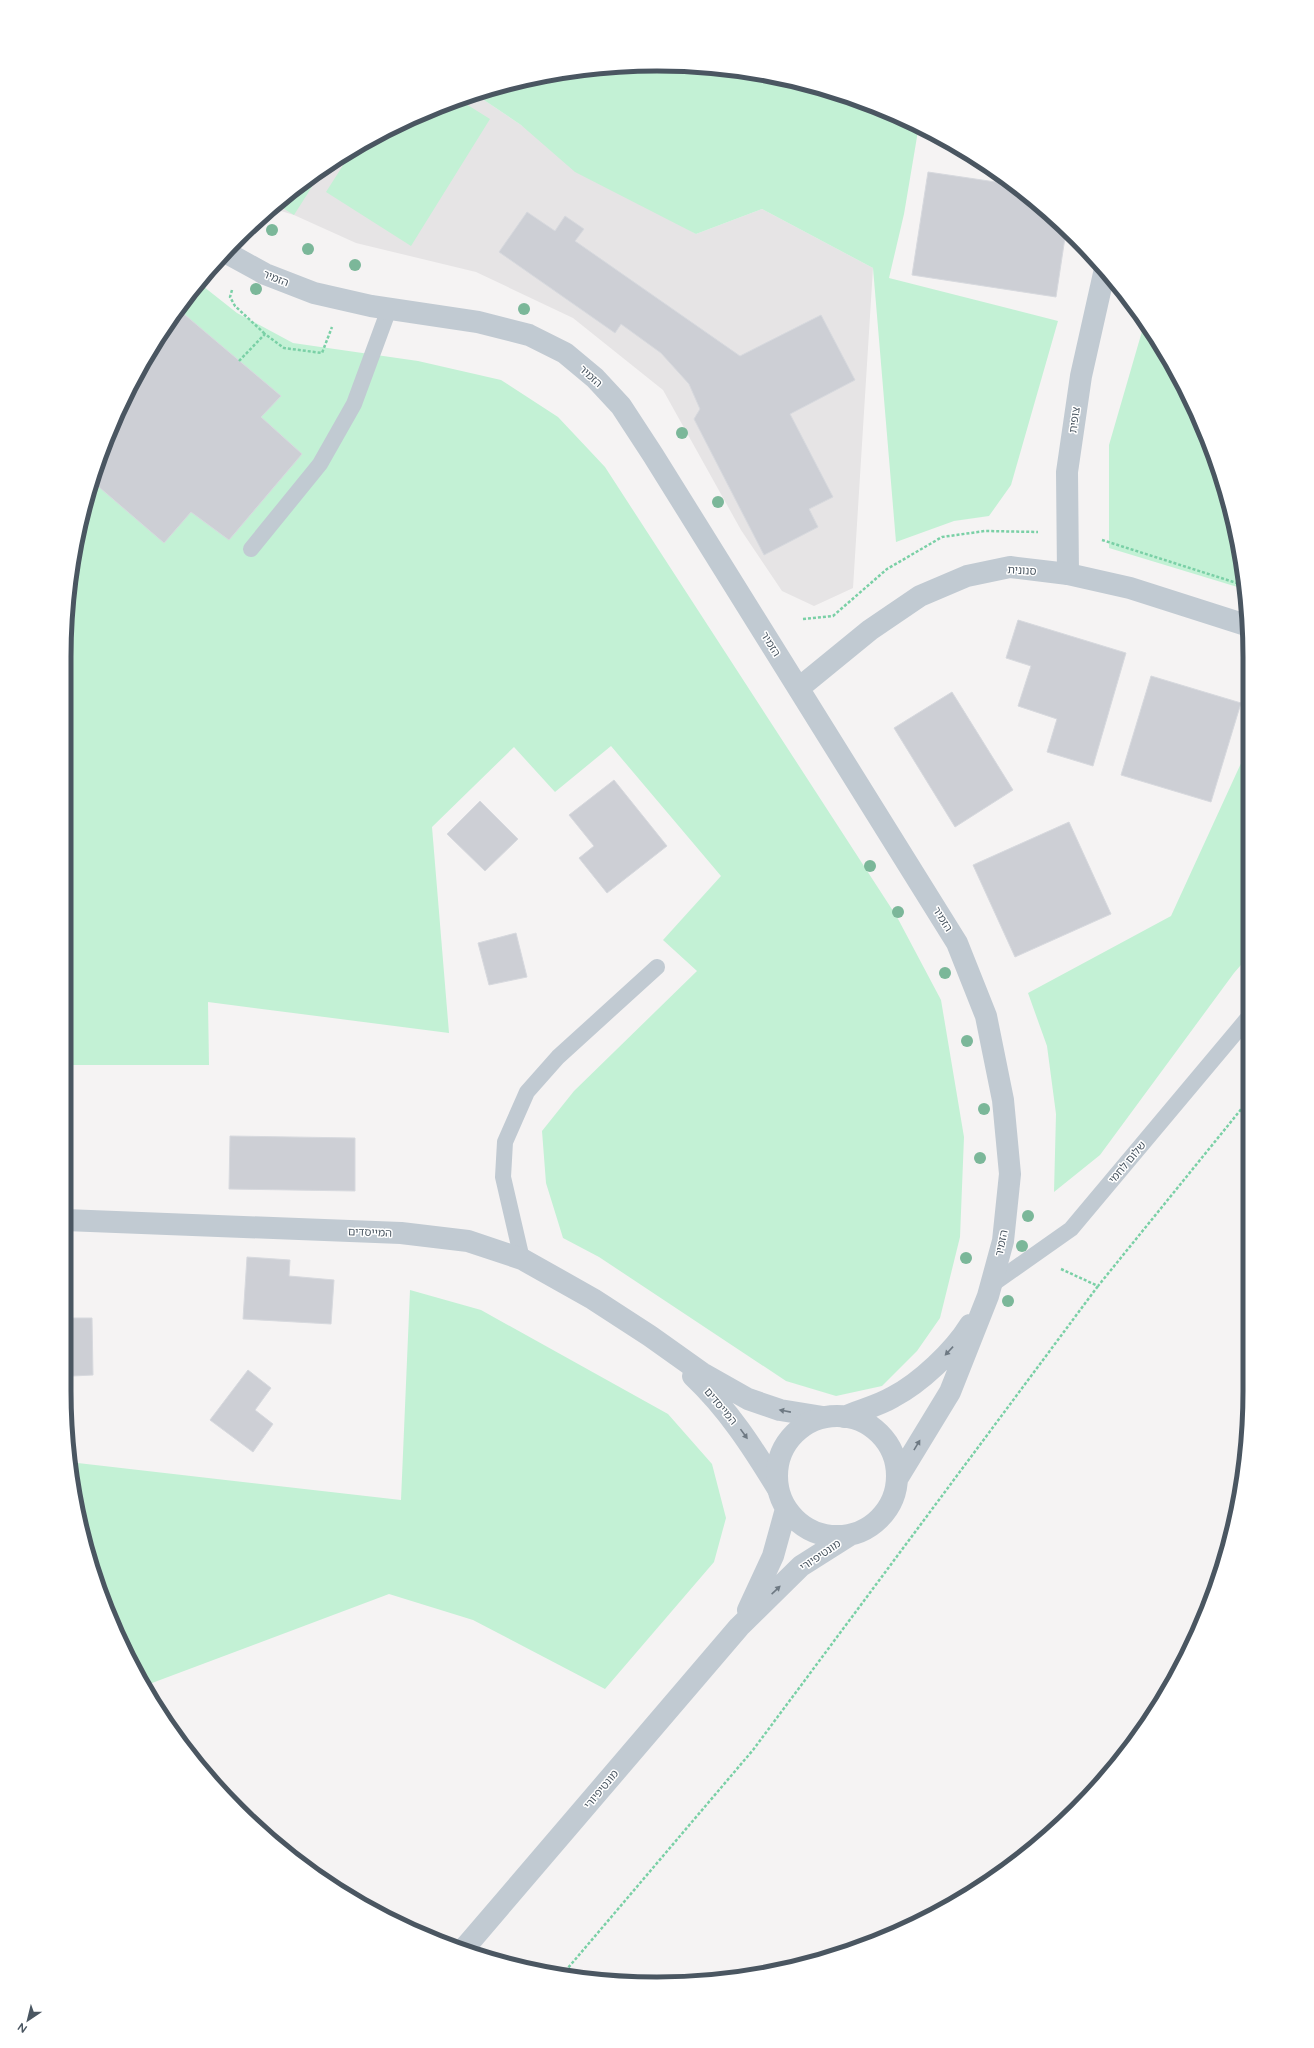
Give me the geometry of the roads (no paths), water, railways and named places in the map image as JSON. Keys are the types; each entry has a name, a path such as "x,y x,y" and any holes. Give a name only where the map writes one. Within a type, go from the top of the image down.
{"street":[{"name":"הזמיר","path":"231,255 265,274 314,293 389,309 478,322 529,335 565,353 594,378 622,406 957,943 986,1016 1003,1100 1010,1174 1003,1241 989,1291 950,1392 897,1479"},
{"name":"צופית","path":"1068,574 1067,472 1081,376 1103,277"},
{"name":"סנונית","path":"799,688 870,630 920,596 967,576 1010,567 1068,574 1130,588 1242,624"},
{"name":"המייסדים","path":"71,1220 401,1234 468,1241 522,1259 593,1299 650,1336 702,1373 748,1398 780,1410 834,1417"},
{"name":"הזמיר","path":"834,1417 893,1397 936,1365 962,1337 989,1291"},
{"name":"המייסדים","path":"650,1336 706,1388 736,1423 745,1435 782,1499"},
{"path":"834,1417 862,1422 877,1431 888,1445 895,1460 897,1479 894,1498 884,1515 869,1528 850,1535 832,1537 814,1532 798,1522 782,1499 777,1471 782,1452 792,1436 806,1425 834,1417"},
{"name":"מונטיפיורי","path":"739,1627 773,1556 782,1499"},
{"name":"מונטיפיורי","path":"467,1945 739,1627 801,1566 850,1535"}],"lane":[{"path":"251,549 320,464 354,404 389,309"},
{"path":"522,1259 504,1177 505,1142 527,1092 558,1058 657,967"},
{"name":"שלום לחמי","path":"989,1291 1033,1255 1071,1229 1243,1024"}]}
